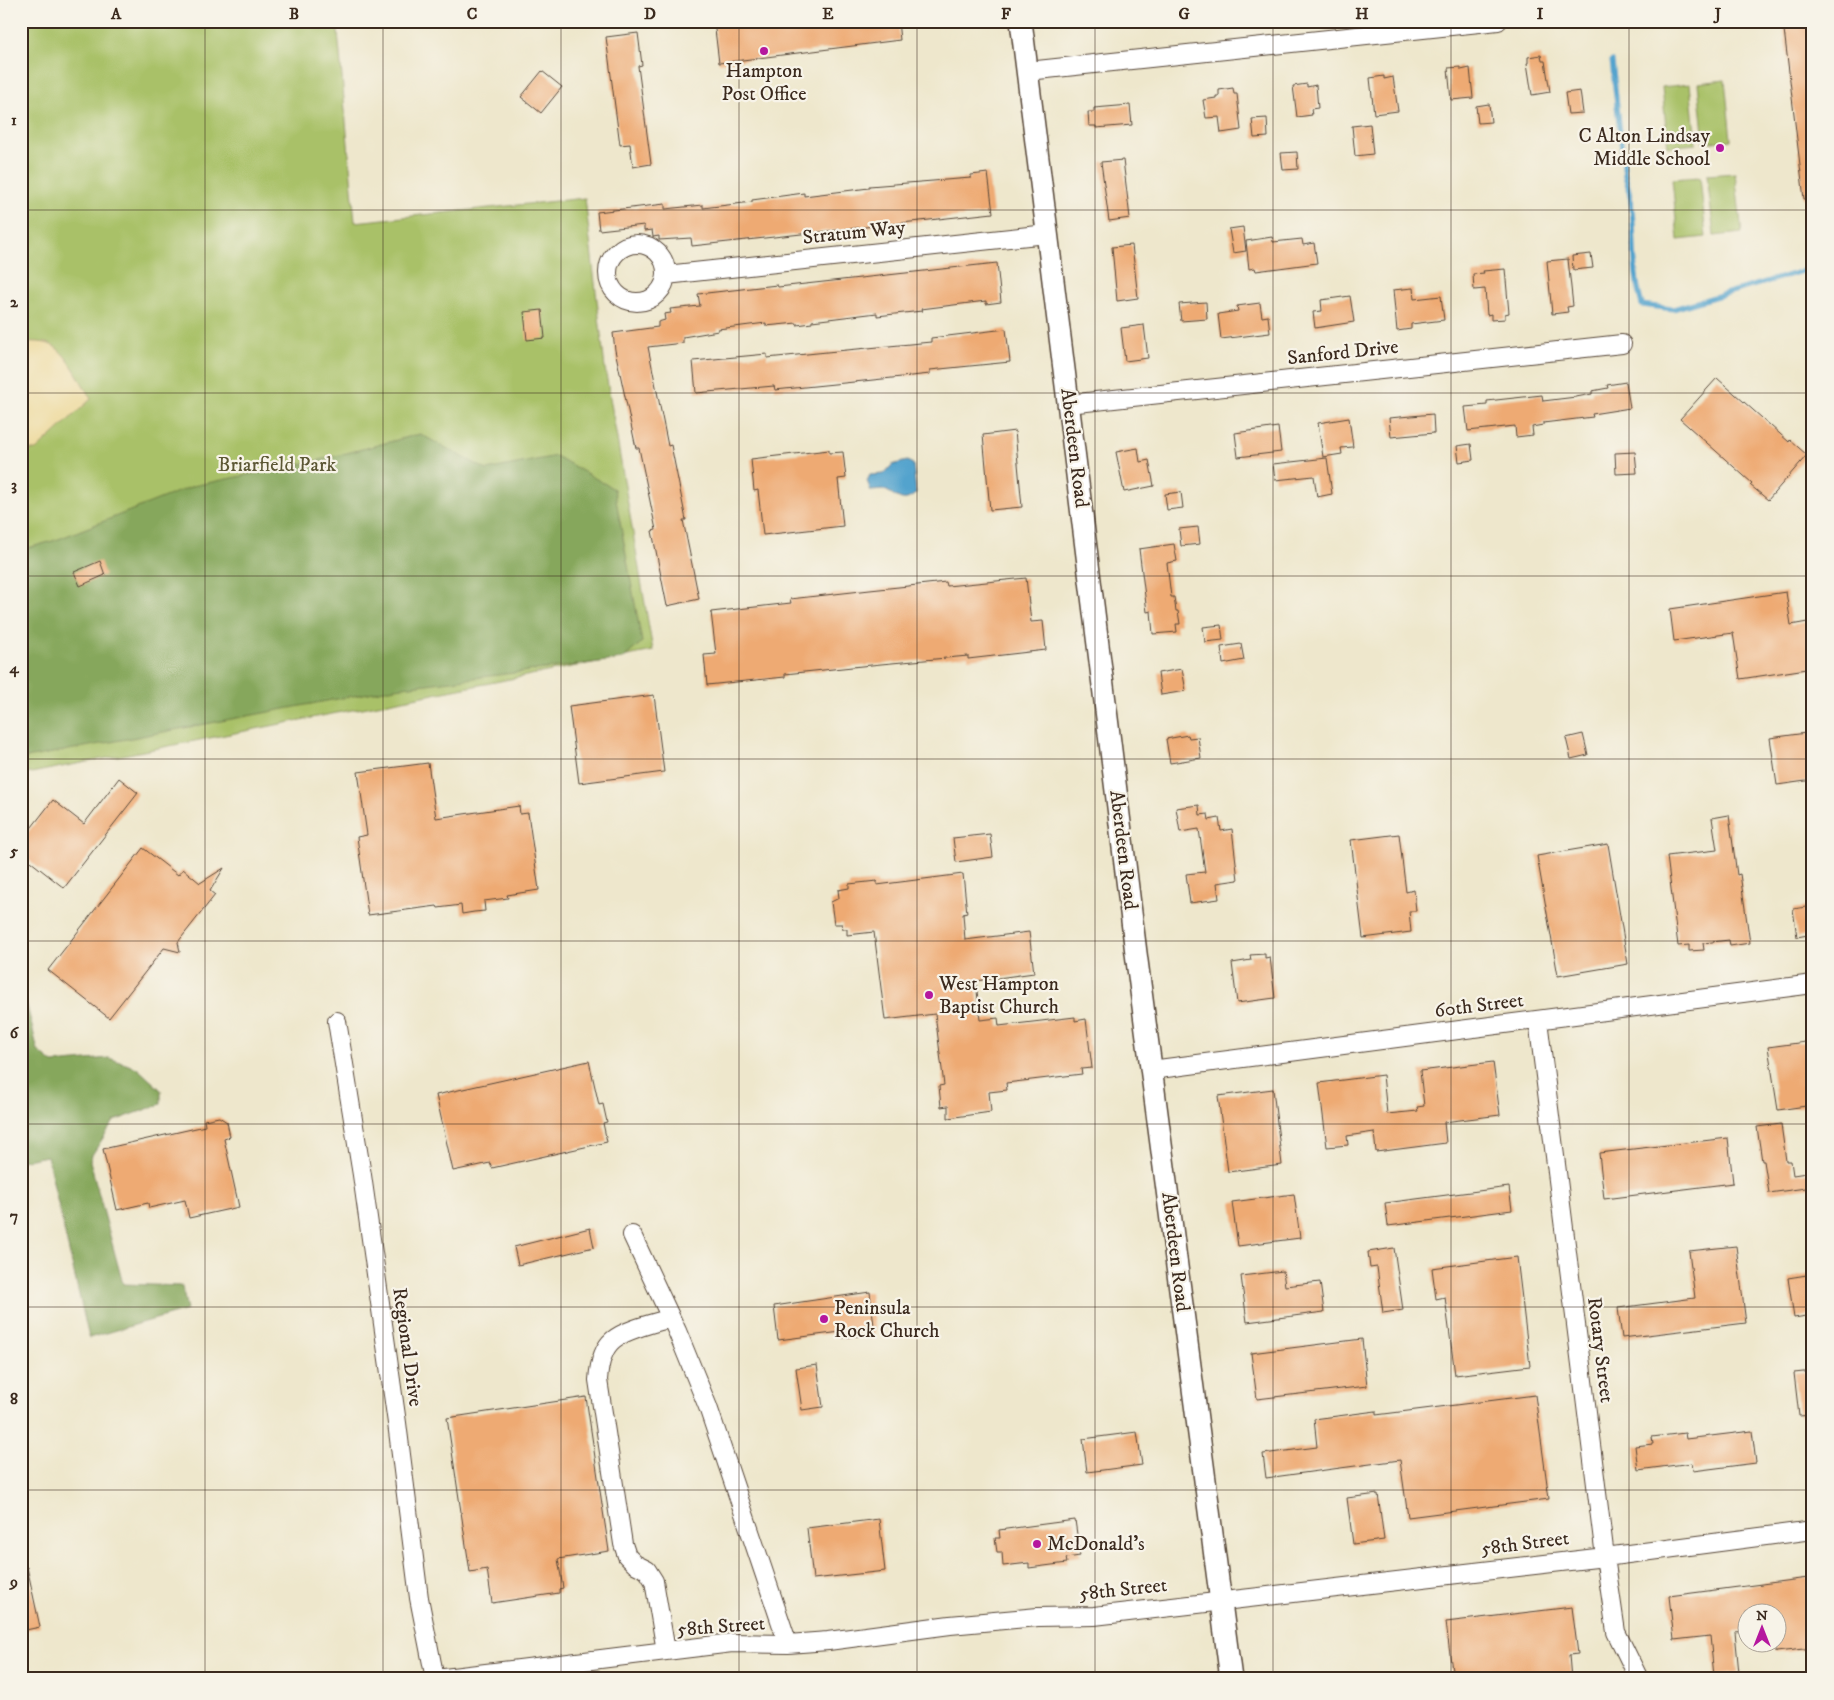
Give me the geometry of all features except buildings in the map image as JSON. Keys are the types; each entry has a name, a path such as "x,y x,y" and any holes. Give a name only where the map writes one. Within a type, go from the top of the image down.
{"main road":[{"name":"Aberdeen Road","path":"1021,21 1151,1070 1231,1679"}],"street":[{"path":"1028,71 1498,21"},
{"name":"Stratum Way","path":"666,274 1047,234"},
{"name":"Sanford Drive","path":"1068,404 1622,344"},
{"name":"60th Street","path":"1151,1070 1813,984"},
{"name":"Rotary Street","path":"1538,1020 1604,1556 1616,1632 1640,1679"},
{"name":"Regional Drive","path":"337,1021 362,1175 397,1423 419,1598 436,1679"},
{"path":"632,1235 671,1318 708,1407 788,1644"},
{"path":"666,1651 654,1581 647,1570 635,1564 627,1556 623,1544 598,1380 603,1355 612,1340 627,1332 671,1318"},
{"name":"58th Street","path":"436,1679 732,1643 788,1644 828,1641 950,1625 1038,1617 1094,1616 1813,1530"}],"green space":[{"name":"Briarfield Park","path":"21,21 337,21 355,222 585,198 605,368 653,651 21,775"},
{"path":"1725,80 1731,140 1704,143 1698,83"},
{"path":"1690,84 1696,144 1668,147 1662,87"},
{"path":"1735,173 1742,233 1714,236 1707,175"},
{"path":"1700,177 1706,237 1678,240 1672,179"},
{"path":"420,434 487,470 556,456 614,489 642,642 623,659 395,688 21,759 21,550 56,540 193,486 320,460"},
{"path":"21,981 38,1051 53,1063 109,1058 137,1068 161,1090 161,1104 114,1121 90,1161 123,1284 182,1286 187,1310 89,1338 47,1156 21,1161"}],"sand":[{"path":"21,342 42,342 56,347 68,360 91,399 36,450 21,450"}],"water":[{"path":"907,461 913,464 916,493 912,497 901,499 885,490 871,491 867,481 870,475 884,474 892,465"}],"waterway":[{"path":"1612,61 1625,176 1632,208 1636,273 1642,305 1673,309 1813,268"}],"place":[{"name":"Hampton Post Office","path":"764,51"},
{"name":"C Alton Lindsay Middle School","path":"1720,148"},
{"name":"West Hampton Baptist Church","path":"929,995"},
{"name":"Peninsula Rock Church","path":"824,1319"},
{"name":"McDonald's","path":"1037,1544"}]}
